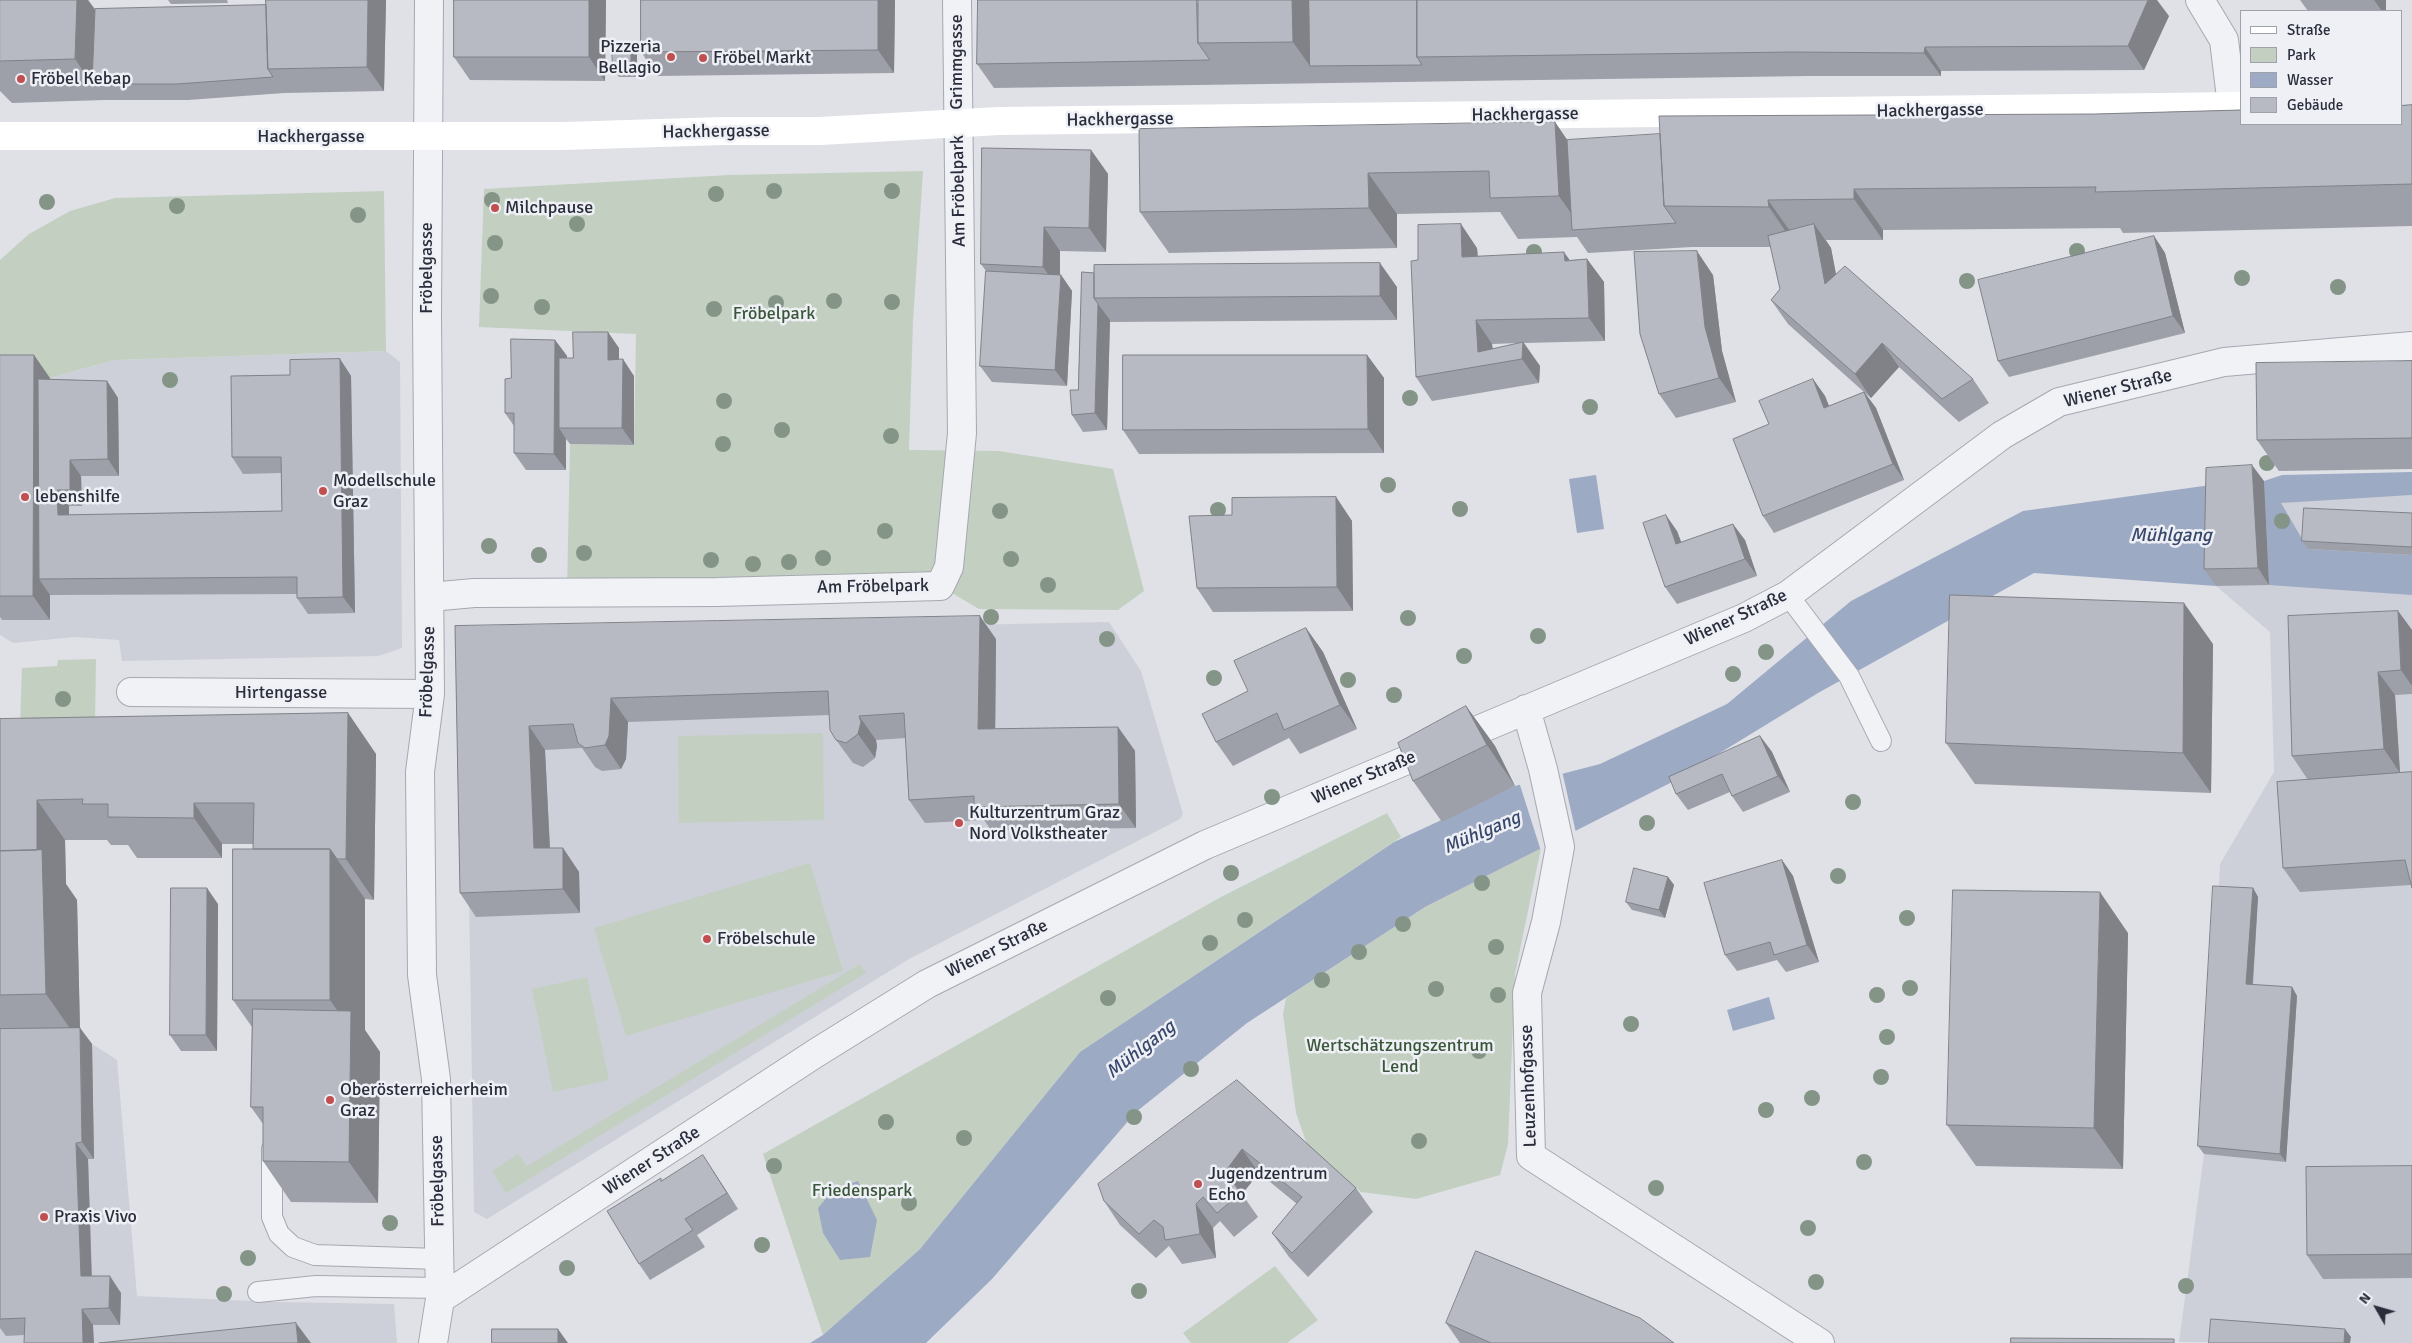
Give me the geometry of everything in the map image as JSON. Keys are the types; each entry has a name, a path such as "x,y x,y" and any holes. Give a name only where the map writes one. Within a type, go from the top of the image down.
{"main road":[{"name":"Hackhergasse","path":"0,136 428,136 820,131 957,123 2236,106"}],"street":[{"name":"Fröbelgasse","path":"429,0 427,316 430,597 428,637 430,694 420,772 422,975 436,1079 440,1293 433,1343"},
{"name":"Grimmgasse","path":"957,0 957,123"},
{"path":"2200,0 2224,40 2236,106"},
{"name":"Am Fröbelpark","path":"430,597 474,594 717,592 940,586 949,567 962,433 959,323 960,180 957,123"},
{"name":"Wiener Straße","path":"440,1293 927,984 1205,845 1744,618 1788,594 2002,435 2059,402 2224,362 2412,346"},
{"name":"Hirtengasse","path":"131,692 430,694"},
{"name":"Leuzenhofgasse","path":"1526,710 1543,769 1560,847 1546,922 1527,993 1531,1156 1820,1343"}],"lane":[{"path":"1788,594 1849,676 1881,741"},
{"path":"272,1131 272,1217 279,1234 292,1247 315,1255 439,1259"},
{"path":"258,1292 316,1286 440,1293"}],"shaded area":[{"path":"386,351 400,362 402,648 378,656 122,661 119,640 75,637 13,643 0,635 0,379 50,378 114,360"},
{"path":"2264,481 2320,499 2412,495 2412,1343 2179,1342 2204,1154 2220,864 2274,772 2270,632 2216,586 2218,484"},
{"name":"Fröbelschule","path":"1109,622 1141,671 1183,814 1180,819 909,959 487,1219 474,1212 465,635"},
{"path":"92,1044 117,1060 137,1296 275,1302 394,1304 397,1343 0,1343 0,1046"}],"green space":[{"name":"Fröbelpark","path":"923,171 913,321 909,450 999,451 1113,469 1144,591 1118,610 979,609 940,586 567,593 570,444 634,445 636,334 479,327 484,189 729,175"},
{"path":"384,191 386,351 114,360 50,378 0,379 0,260 29,234 70,211 115,198"},
{"path":"96,659 95,726 20,726 22,668 57,666 58,660"},
{"path":"823,733 824,820 679,823 678,736"},
{"name":"Friedenspark","path":"1387,813 1401,837 1080,1052 920,1249 823,1335 763,1154 1221,897"},
{"name":"Wertschätzungszentrum Lend","path":"1541,848 1515,974 1508,1144 1500,1175 1416,1199 1361,1192 1308,1147 1296,1113 1283,1014 1286,998 1425,907"},
{"path":"810,863 843,971 626,1036 594,928"},
{"path":"860,964 866,973 506,1193 492,1171 518,1154 527,1166"},
{"path":"587,977 609,1080 553,1092 532,989"},
{"path":"1275,1266 1318,1320 1287,1343 1191,1343 1183,1333"}],"water":[{"path":"2412,472 2412,495 2281,503 2308,549 2412,555 2412,595 2269,585 2264,481 2282,475"},
{"path":"1596,475 1604,529 1577,533 1569,479"},
{"name":"Mühlgang","path":"2218,484 2216,586 2034,573 1818,693 1674,781 1425,907 1247,1023 1136,1112 992,1279 926,1343 810,1343 823,1335 920,1249 1080,1052 1394,842 1515,786 1600,764 1727,704 1851,601 2023,511"},
{"path":"1769,997 1775,1019 1733,1031 1727,1010"},
{"path":"858,1181 877,1220 870,1257 840,1260 823,1233 818,1208 834,1189"}],"pier":[{"path":"1562,771 1576,833 1541,851 1519,782"}],"building":[{"path":"0,0 77,0 75,59 0,61"},
{"path":"266,0 368,0 367,67 268,69"},
{"path":"454,0 589,0 589,57 454,57"},
{"path":"641,0 878,0 878,50 641,52"},
{"path":"978,0 1198,0 1198,43 1210,60 977,64"},
{"path":"1197,0 1292,0 1293,42 1198,43"},
{"path":"1309,0 1417,0 1417,57 1422,65 1310,66"},
{"path":"1417,0 2148,0 2128,46 1925,47 1924,53 1791,52 1417,57"},
{"path":"266,5 268,69 273,77 177,84 92,84 95,9"},
{"path":"612,46 631,46 631,69 613,69"},
{"path":"2412,105 2412,184 2095,192 2096,187 1854,189 1854,199 1768,200 1769,207 1664,206 1659,116 2095,114 2240,110 2240,125 2402,125 2402,106"},
{"path":"1555,122 1559,196 1490,198 1489,171 1368,173 1369,208 1140,212 1139,129"},
{"path":"1660,134 1664,206 1676,223 1572,230 1567,140"},
{"path":"982,148 1091,150 1089,228 1044,227 1043,267 981,264"},
{"path":"1461,224 1462,257 1564,252 1565,261 1587,259 1589,318 1476,320 1478,352 1523,342 1522,359 1416,377 1411,261 1418,260 1418,225"},
{"path":"1814,224 1825,284 1845,266 1973,379 1942,399 1882,343 1855,374 1771,300 1780,289 1768,236"},
{"path":"2154,236 2173,316 1998,361 1978,280"},
{"path":"1697,251 1705,327 1719,378 1659,394 1640,334 1634,252"},
{"path":"1380,263 1380,296 1094,298 1094,265"},
{"path":"986,271 1061,275 1055,370 980,366"},
{"path":"1082,272 1094,273 1094,298 1098,304 1095,413 1072,415 1070,390 1078,390"},
{"path":"573,332 608,332 608,360 623,359 622,428 559,428 559,358 573,358"},
{"path":"511,339 555,340 554,454 514,453 514,413 505,413 505,379 511,378"},
{"path":"0,355 34,355 33,596 0,596"},
{"path":"1123,355 1367,355 1368,429 1123,430"},
{"name":"Modellschule Graz","path":"340,359 343,597 297,598 297,577 39,579 38,379 107,381 108,459 70,460 70,490 57,490 58,515 282,511 281,457 232,457 231,376 290,375 290,360"},
{"path":"2412,361 2412,438 2257,440 2256,363"},
{"path":"1813,379 1824,408 1864,392 1893,464 1763,516 1733,439 1769,424 1759,401"},
{"path":"2252,465 2258,568 2204,569 2206,468"},
{"path":"1336,497 1337,587 1197,588 1189,516 1232,515 1232,498"},
{"path":"2304,508 2412,513 2412,547 2302,541"},
{"path":"1666,515 1676,544 1733,524 1745,559 1665,587 1643,523"},
{"path":"1950,595 2184,603 2183,753 1946,743"},
{"path":"2398,611 2401,670 2378,672 2384,749 2292,756 2288,616"},
{"path":"980,616 978,729 1118,727 1119,804 974,807 974,796 909,800 904,713 859,716 861,722 858,734 846,743 836,740 830,730 828,691 611,698 609,736 605,745 585,748 578,743 573,724 529,726 534,848 563,848 563,889 460,893 455,626"},
{"path":"1306,628 1340,705 1284,730 1277,713 1216,742 1202,714 1248,691 1234,661"},
{"path":"1466,706 1487,745 1413,781 1398,743"},
{"path":"348,713 346,859 337,859 330,849 253,849 254,803 194,803 194,818 108,817 108,804 82,804 83,799 37,800 37,850 0,851 0,719"},
{"path":"1760,736 1778,776 1732,796 1722,774 1676,794 1669,777"},
{"path":"2412,772 2412,888 2405,860 2283,868 2277,782"},
{"path":"233,849 330,849 330,1000 233,1000"},
{"path":"42,850 46,994 0,995 0,851"},
{"path":"1782,860 1807,945 1774,955 1770,942 1725,955 1704,883"},
{"path":"1634,868 1668,877 1659,910 1626,902"},
{"path":"2213,886 2253,888 2246,984 2292,987 2280,1154 2198,1146"},
{"path":"171,888 207,888 206,1035 170,1035"},
{"path":"1953,890 2100,892 2094,1128 1947,1125"},
{"path":"253,1009 351,1011 349,1162 263,1161 263,1107 251,1107"},
{"path":"80,1028 82,1142 76,1143 81,1276 110,1276 109,1308 82,1309 83,1343 24,1343 25,1318 0,1319 0,1029"},
{"name":"Jugendzentrum Echo","path":"1237,1080 1356,1188 1292,1253 1272,1233 1302,1197 1242,1149 1225,1172 1241,1193 1217,1213 1203,1197 1196,1204 1200,1234 1165,1240 1163,1227 1154,1220 1139,1234 1104,1201 1098,1184"},
{"path":"703,1155 727,1193 685,1219 693,1230 639,1264 607,1211"},
{"path":"2412,1166 2412,1254 2307,1255 2306,1167"},
{"path":"1476,1251 1640,1318 1674,1343 1491,1343 1446,1323"},
{"path":"2211,1319 2345,1329 2344,1343 2209,1343"},
{"path":"296,1323 298,1343 99,1343"},
{"path":"492,1329 558,1329 558,1343 492,1343"},
{"path":"2011,1338 2174,1339 2174,1343 2011,1343"}],"place":[{"name":"Pizzeria Bellagio","path":"671,57"},
{"name":"Fröbel Markt","path":"703,58"},
{"name":"Fröbel Kebap","path":"21,79"},
{"name":"Milchpause","path":"495,208"},
{"name":"Modellschule Graz","path":"323,491"},
{"name":"lebenshilfe","path":"25,497"},
{"name":"Kulturzentrum Graz Nord Volkstheater","path":"959,823"},
{"name":"Fröbelschule","path":"707,939"},
{"name":"Oberösterreicherheim Graz","path":"330,1100"},
{"name":"Jugendzentrum Echo","path":"1198,1184"},
{"name":"Praxis Vivo","path":"44,1217"}]}
